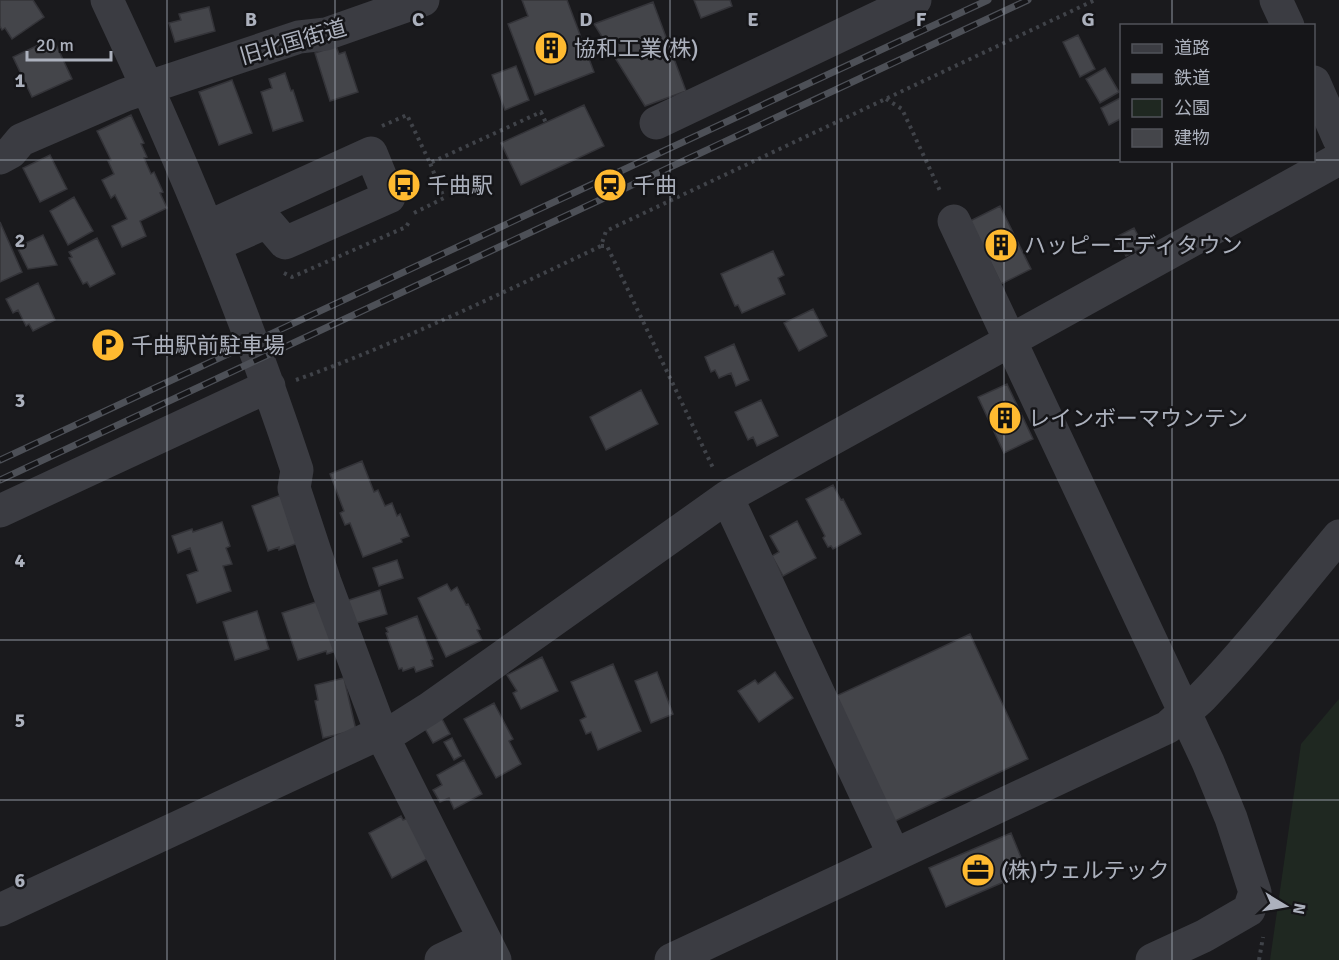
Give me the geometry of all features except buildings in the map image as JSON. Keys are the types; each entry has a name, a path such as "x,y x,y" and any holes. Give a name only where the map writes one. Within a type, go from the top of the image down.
{"street":[{"path":"107,0 149,88 211,236 269,386 297,470 294,488 325,582 382,735 489,950 441,960"},
{"name":"旧北国街道","path":"0,158 11,152 21,140 125,95 299,37 326,34 423,0"},
{"path":"656,123 915,0"},
{"path":"1276,0 1287,24"},
{"path":"1315,84 1339,138"},
{"path":"371,153 389,197 285,243 267,222 211,236 371,153"},
{"path":"0,910 374,736 392,732 430,708 727,497 1009,339 1339,159"},
{"path":"954,221 1208,762 1231,818 1255,892 1249,910 1204,936 1152,960"},
{"path":"0,511 269,386"},
{"path":"727,497 894,855"},
{"path":"672,960 1168,727 1183,711 1200,699 1231,665 1339,536"}],"path":[{"path":"601,246 606,231 1095,0"},
{"path":"886,99 902,109 954,221"},
{"path":"406,115 430,163 541,112 546,123"},
{"path":"269,386 287,384 367,354 467,310 601,246 607,246 727,497"}],"green space":[{"path":"1339,699 1339,960 1270,960 1301,744"}],"railway":[{"path":"0,460 988,0"},
{"path":"0,480 1028,0"}],"place":[{"name":"協和工業(株)","path":"551,48"},
{"name":"千曲駅","path":"404,185"},
{"name":"千曲","path":"610,185"},
{"name":"ハッピーエディタウン","path":"1001,245"},
{"name":"千曲駅前駐車場","path":"108,345"},
{"name":"レインボーマウンテン","path":"1005,418"},
{"name":"(株)ウェルテック","path":"978,870"}]}
